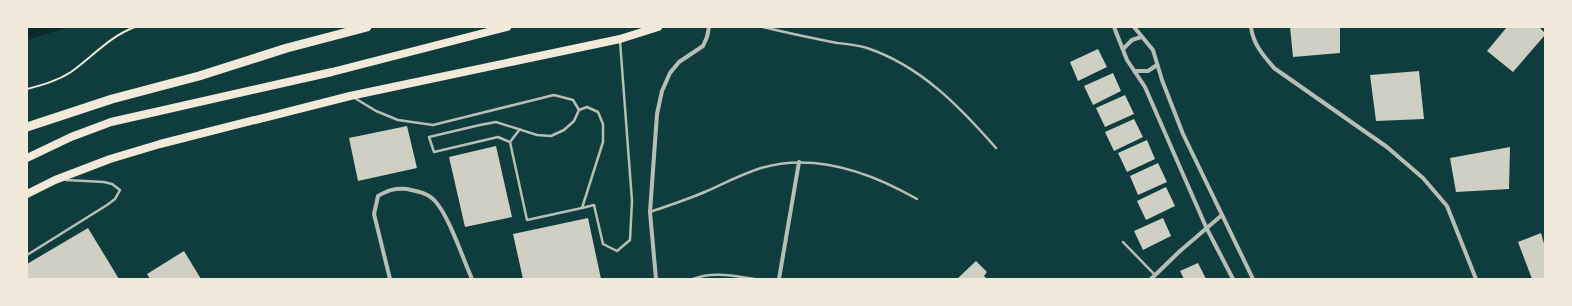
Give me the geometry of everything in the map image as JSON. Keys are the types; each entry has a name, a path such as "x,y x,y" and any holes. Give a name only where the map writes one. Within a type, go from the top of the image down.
{"highway":[{"path":"27,127 112,99 199,76 287,48 367,27"},
{"path":"27,158 71,137 111,122 332,72 506,27"},
{"path":"27,194 55,180 110,158 160,144 350,96 620,39 658,27"}],"street":[{"path":"656,279 650,212 657,114 662,91 670,73 679,62 703,46 709,27"},
{"path":"1114,27 1128,60 1145,87 1206,227 1233,279"},
{"path":"1134,27 1153,50 1162,80 1183,134 1253,279"},
{"path":"1251,27 1253,38 1261,53 1274,68 1387,147 1423,178 1447,206 1476,279"},
{"path":"1124,48 1132,40 1141,37"},
{"path":"1134,71 1148,71 1157,65"},
{"path":"780,279 799,162"},
{"path":"390,279 374,214 378,196 387,190 400,188 420,191 434,201 446,219 472,279"},
{"path":"1151,279 1206,227 1222,215"}],"lane":[{"path":"763,27 867,48 891,59 915,72 937,87 971,120 996,148"},
{"path":"520,129 510,142 527,220 594,205 603,244 617,251 630,240 632,201 620,39"},
{"path":"350,96 376,111 398,120 433,126 554,95 573,100 579,110"},
{"path":"510,142 498,136 434,152 429,138 496,122 537,135 550,136 564,130 574,121 579,110 587,107 598,112 603,124 603,142 582,208"},
{"path":"650,212 689,199 738,176 760,168 778,164 799,162 827,164 863,173 894,186 917,199"},
{"path":"27,255 107,205 115,199 120,190 112,184 104,182 55,180"},
{"path":"1123,242 1156,275"},
{"path":"693,279 701,276 718,274 755,279"}],"path":[{"path":"27,89 46,84 71,72 107,43 120,34 135,27"}],"water":[{"path":"27,27 69,27 27,40"}],"building":[{"path":"1290,27 1340,27 1340,53 1293,57"},
{"path":"1507,27 1539,27 1545,33 1545,35 1513,72 1487,51"},
{"path":"1098,49 1107,67 1078,81 1070,62"},
{"path":"1419,71 1424,119 1376,121 1370,75"},
{"path":"1113,73 1121,91 1093,105 1084,86"},
{"path":"1125,95 1134,114 1105,127 1096,108"},
{"path":"1134,119 1143,137 1114,151 1105,132"},
{"path":"407,126 417,168 358,181 349,138"},
{"path":"1147,140 1155,159 1127,172 1118,153"},
{"path":"496,146 512,217 465,227 449,157"},
{"path":"1510,147 1509,189 1456,192 1450,158"},
{"path":"1158,163 1167,182 1138,195 1130,176"},
{"path":"1166,187 1175,206 1146,220 1137,201"},
{"path":"588,218 601,279 523,279 513,234"},
{"path":"1163,218 1171,236 1143,250 1134,231"},
{"path":"88,228 119,279 27,279 27,264"},
{"path":"1541,233 1545,247 1545,279 1532,279 1518,242"},
{"path":"184,251 201,279 150,279 147,274"},
{"path":"976,261 987,272 984,276 987,279 957,279"},
{"path":"1198,263 1206,279 1184,279 1180,271"}]}
